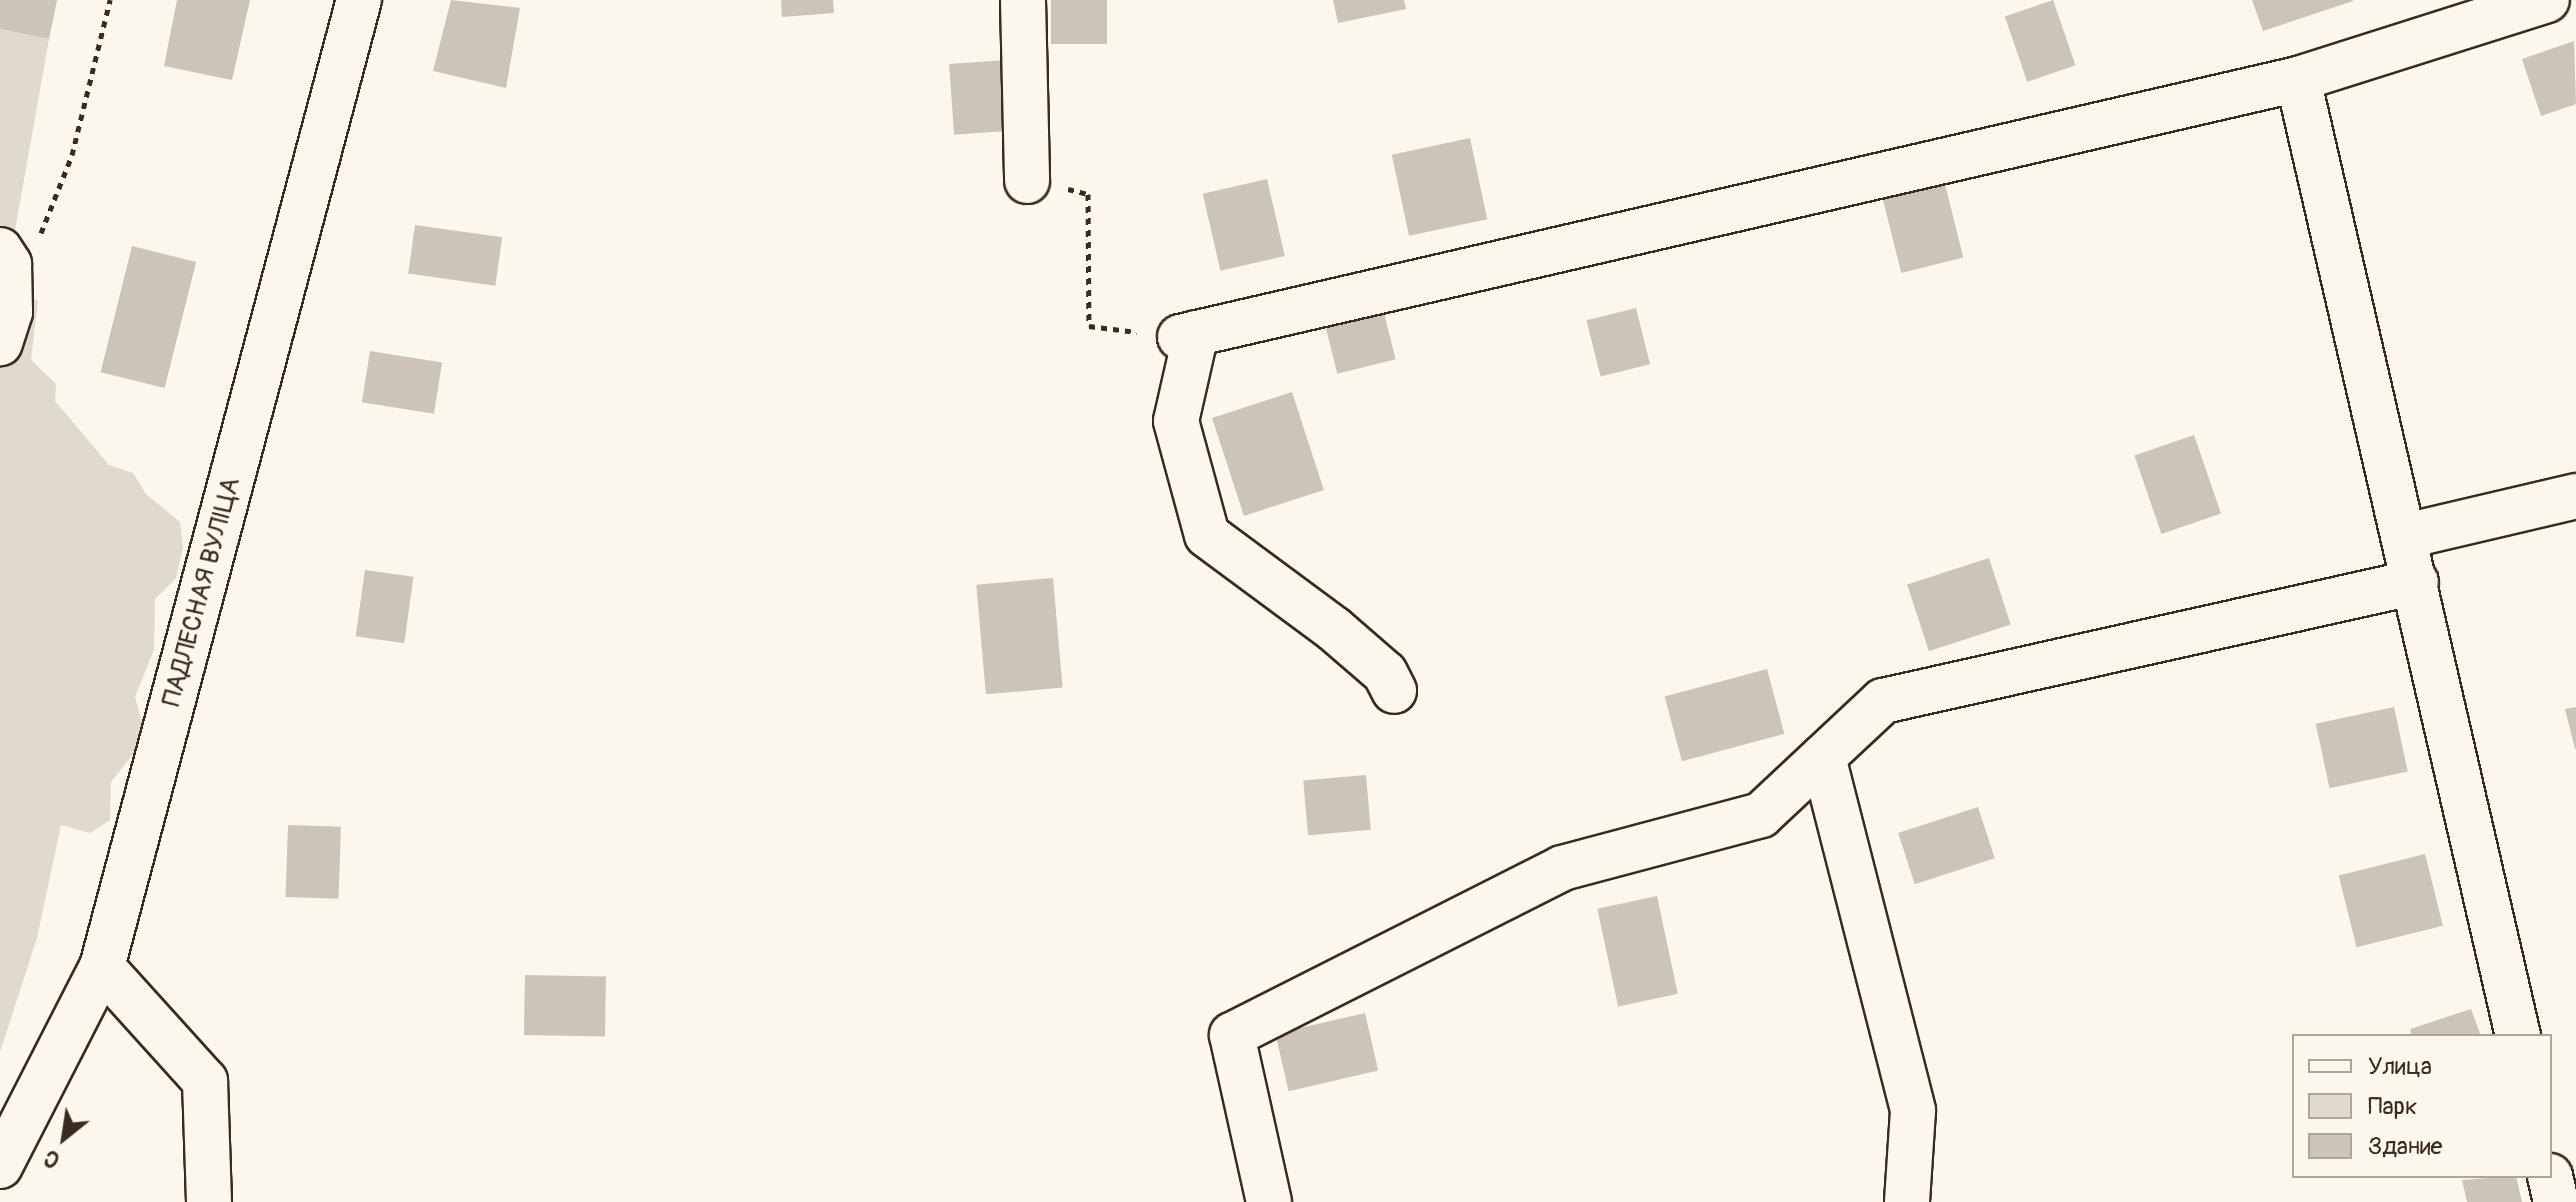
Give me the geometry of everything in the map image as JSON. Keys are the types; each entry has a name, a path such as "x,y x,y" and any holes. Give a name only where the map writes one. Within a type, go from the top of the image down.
{"street":[{"name":"ПАДЛЕСНАЯ ВУЛІЦА","path":"0,1166 102,967 359,0"},
{"path":"1023,0 1027,181"},
{"path":"1394,691 1385,673 1334,629 1207,535 1176,421 1188,335 2298,79 2547,0"},
{"path":"2298,79 2406,536 2518,1034"},
{"path":"0,343 10,297 9,264 19,245"},
{"path":"2406,536 2576,496"},
{"path":"1269,1202 1232,1035 1562,868 1761,815 1883,701 2416,582"},
{"path":"1823,757 1913,1111 1907,1202"},
{"path":"102,967 205,1081 209,1202"},
{"path":"2550,1178 2556,1202"}],"path":[{"path":"19,245 72,155 110,0"},
{"path":"1027,181 1088,194 1089,326 1188,335"}],"green space":[{"path":"0,29 49,39 9,264 10,283 38,301 31,360 56,384 55,401 109,465 133,473 146,494 180,522 183,547 176,578 155,599 154,650 135,697 143,726 134,753 111,782 110,820 90,833 61,825 37,938 0,1052"}],"building":[{"path":"0,0 57,0 49,39 0,29"},
{"path":"177,0 250,0 232,80 164,66"},
{"path":"451,0 520,8 506,88 433,71"},
{"path":"781,0 833,0 834,13 782,17"},
{"path":"1051,0 1107,0 1107,44 1051,44"},
{"path":"1333,0 1404,0 1406,9 1338,23"},
{"path":"2053,0 2075,65 2027,82 2005,17"},
{"path":"2252,0 2353,0 2353,1 2263,31"},
{"path":"2574,41 2576,104 2541,116 2522,59"},
{"path":"1006,60 1011,131 954,135 949,64"},
{"path":"1470,138 1487,219 1409,236 1392,155"},
{"path":"1267,179 1285,256 1220,271 1203,194"},
{"path":"1944,180 1963,258 1901,273 1882,195"},
{"path":"415,225 502,237 495,286 408,274"},
{"path":"132,246 196,262 165,388 101,372"},
{"path":"1382,305 1396,359 1337,374 1324,320"},
{"path":"1636,308 1650,364 1601,377 1587,320"},
{"path":"370,351 442,362 434,414 362,402"},
{"path":"1292,392 1324,490 1244,516 1212,418"},
{"path":"2194,435 2221,513 2161,534 2134,456"},
{"path":"1989,558 2011,625 1929,651 1907,585"},
{"path":"365,570 414,577 404,643 356,636"},
{"path":"1053,578 1063,688 986,694 976,585"},
{"path":"1767,669 1784,734 1682,761 1665,696"},
{"path":"2394,707 2408,772 2329,788 2316,724"},
{"path":"2576,707 2576,749 2575,749 2565,709"},
{"path":"1366,775 1371,830 1308,835 1303,780"},
{"path":"1978,807 1995,858 1915,884 1898,833"},
{"path":"288,825 341,827 338,899 285,897"},
{"path":"2425,854 2443,926 2357,947 2339,876"},
{"path":"1657,896 1678,994 1618,1006 1597,909"},
{"path":"525,975 606,976 605,1036 524,1035"},
{"path":"2471,1009 2480,1034 2411,1034 2410,1029"},
{"path":"1365,1013 1378,1070 1289,1091 1275,1034"},
{"path":"2516,1178 2522,1202 2467,1202 2462,1180"}]}
